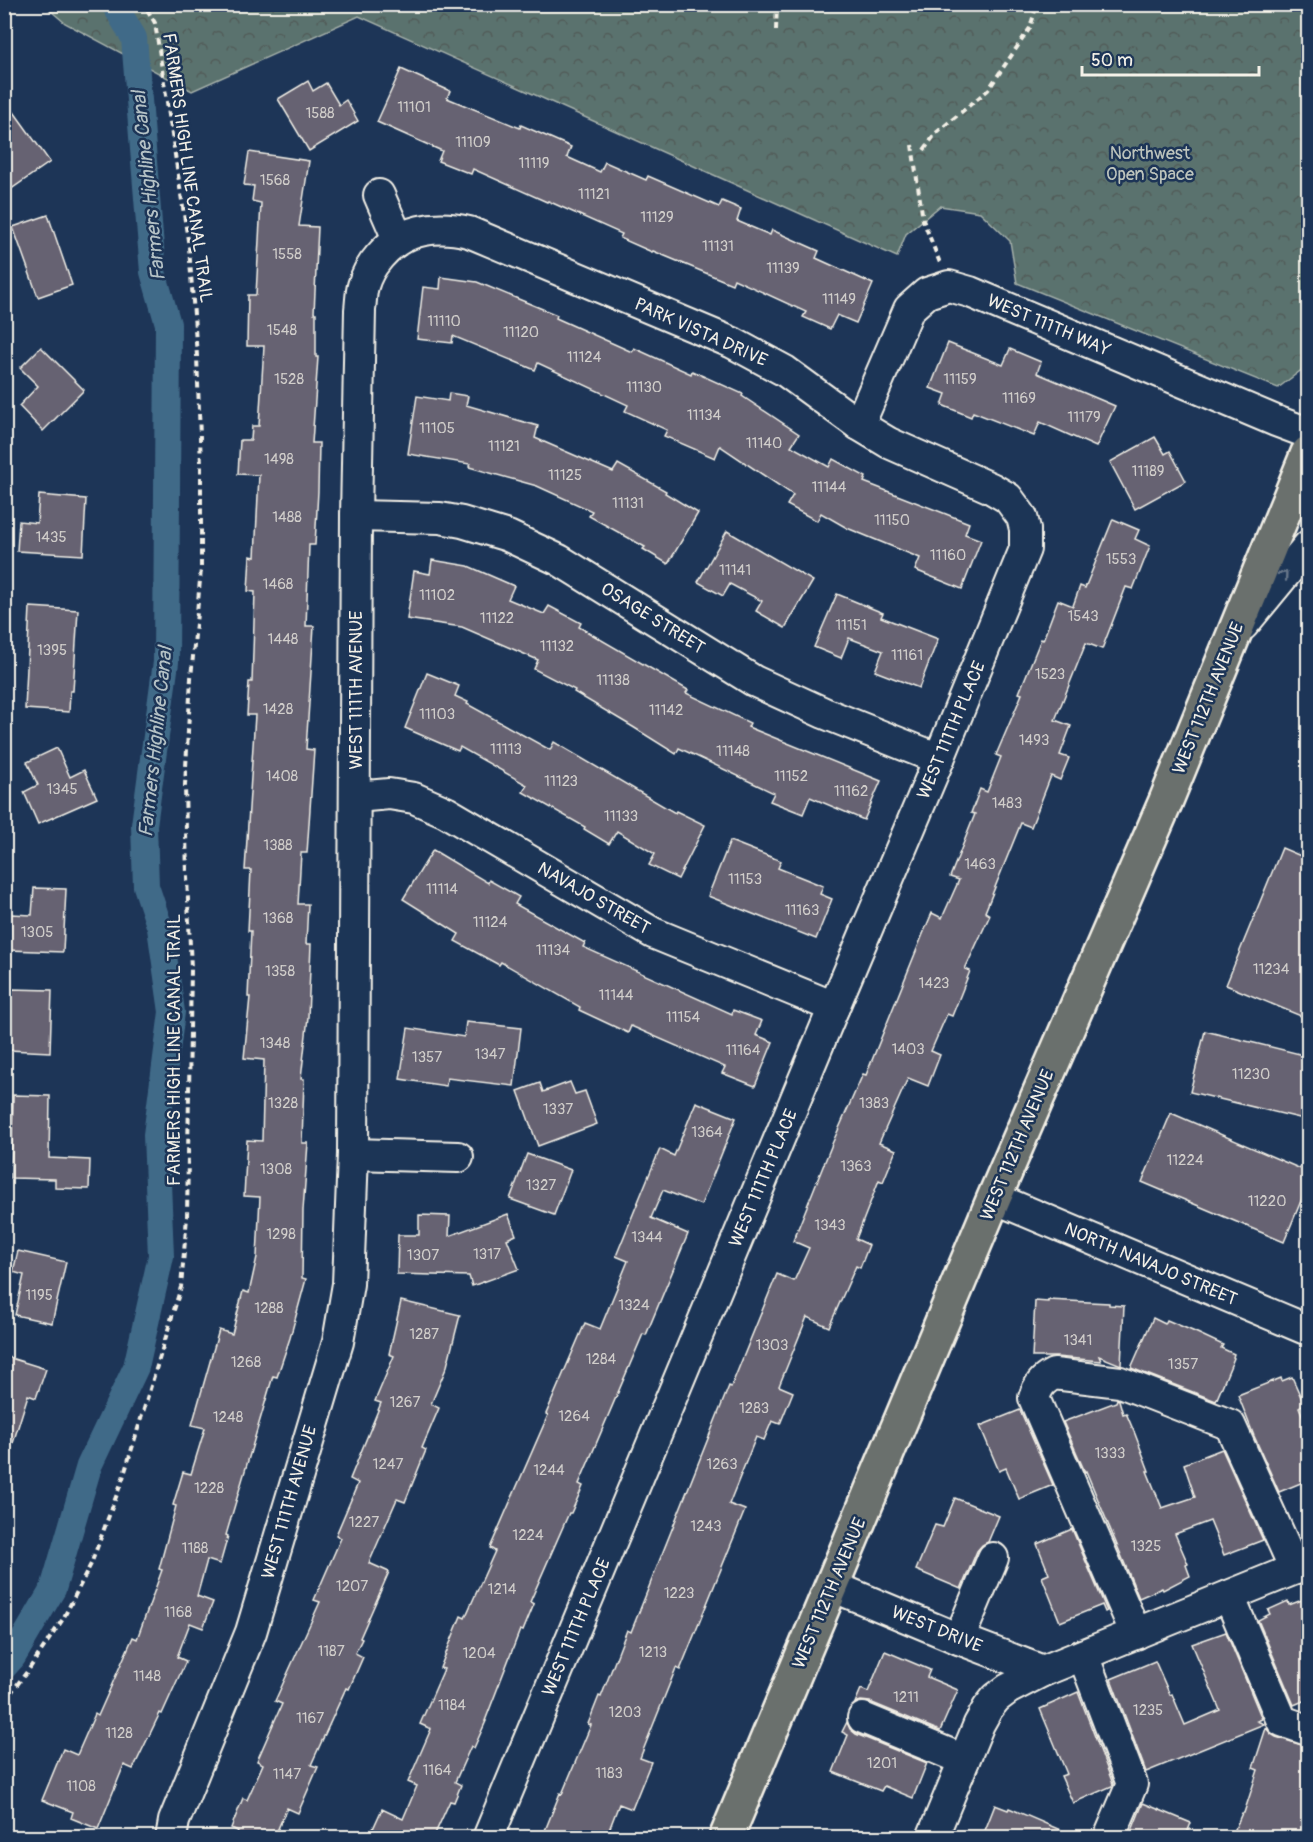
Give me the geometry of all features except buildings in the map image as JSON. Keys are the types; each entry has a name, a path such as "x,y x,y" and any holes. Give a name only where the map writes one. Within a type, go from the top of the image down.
{"main road":[{"name":"WEST 112TH AVENUE","path":"726,1838 994,1198 1165,803 1308,453"}],"street":[{"path":"378,195 398,239"},
{"name":"PARK VISTA DRIVE","path":"398,239 431,228 469,232 733,343 785,371 859,425 889,443 991,488 1008,498 1022,517"},
{"name":"WEST 111TH AVENUE","path":"171,1838 174,1821 251,1632 338,1342 348,1284 353,1154 356,516 360,310 363,286 372,266 398,239"},
{"path":"859,425 909,309 927,293 949,286"},
{"name":"WEST 111TH WAY","path":"949,286 970,292 1308,433"},
{"name":"OSAGE STREET","path":"356,516 440,518 508,536 559,560 754,681 824,713 939,759"},
{"name":"WEST 111TH PLACE","path":"488,1838 1025,549 1025,529 1022,517"},
{"path":"1233,637 1308,546"},
{"name":"NAVAJO STREET","path":"356,797 389,794 414,798 446,812 654,933 834,1006"},
{"path":"353,1154 458,1157"},
{"name":"NORTH NAVAJO STREET","path":"994,1198 1308,1330"},
{"path":"932,1838 979,1724 996,1698 1008,1689 1043,1671 1137,1634 1302,1567 1230,1425 1120,1382 1054,1374 1038,1386 1034,1398 1137,1634"},
{"path":"959,1639 993,1558"},
{"name":"WEST DRIVE","path":"832,1586 1043,1671"},
{"path":"1229,1596 1282,1721 1308,1730"},
{"path":"1083,1655 1132,1784 1109,1838"},
{"path":"863,1718 964,1760"}],"path":[{"name":"FARMERS HIGH LINE CANAL TRAIL","path":"4,1702 63,1619 91,1564 123,1478 182,1287 187,1217 191,969 185,785 191,678 201,569 201,454 189,247 155,23 144,4"},
{"path":"736,4 745,6 748,4"},
{"path":"776,30 777,4"},
{"path":"924,150 936,133 988,90 1030,28 1037,4"},
{"path":"912,145 923,220 949,286"},
{"path":"4,1830 42,1838"}],"green space":[{"name":"Northwest Open Space","path":"44,5 1308,5 1308,358 1304,368 1278,388 1017,283 1010,241 980,212 940,206 906,234 897,257 359,16 192,91 65,23"}],"waterway":[{"name":"Farmers Highline Canal","path":"4,1667 13,1657 53,1589 89,1466 136,1367 161,1256 156,1135 172,1012 160,928 146,886 144,825 166,662 168,324 153,272 134,38 114,4"}]}
